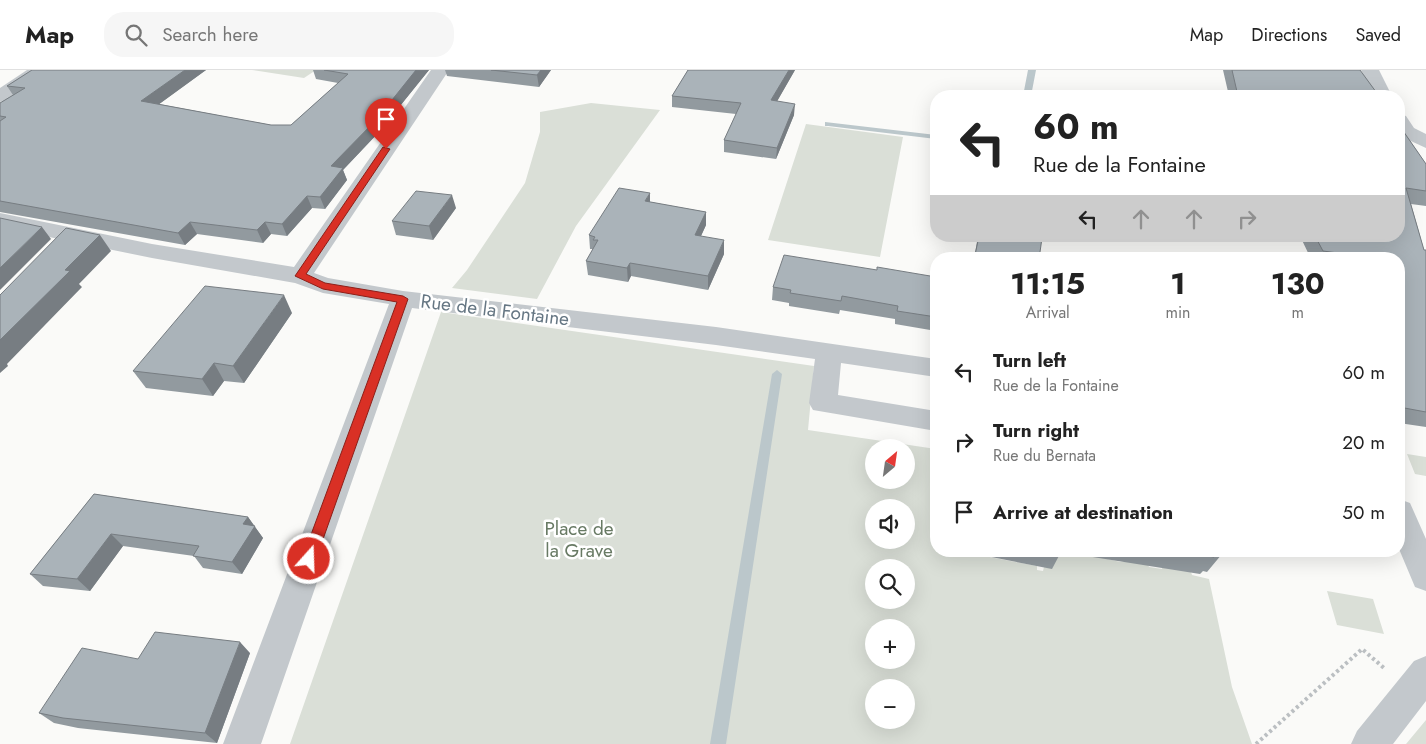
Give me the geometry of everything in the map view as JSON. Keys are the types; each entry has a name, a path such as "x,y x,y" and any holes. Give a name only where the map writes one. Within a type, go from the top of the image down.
{"street":[{"path":"0,96 40,70"},
{"path":"300,276 440,70"},
{"path":"1370,70 1380,90"},
{"path":"1405,129 1426,142"},
{"name":"Rue de la Fontaine","path":"0,220 152,251 300,276 323,285 403,299 716,336 930,367"},
{"path":"51,254 71,235"},
{"path":"242,744 403,299"},
{"path":"829,353 822,404 930,420"},
{"path":"1405,526 1426,577"},
{"path":"1370,744 1419,681"}],"path":[{"path":"1256,744 1362,649 1392,675 1419,681"}],"green space":[{"path":"252,70 316,70 304,78"},
{"path":"591,103 660,110 576,226 537,299 452,288 467,270 525,183 540,132 540,112"},
{"path":"806,124 903,137 880,257 768,240"},
{"name":"Place de la Grave","path":"441,312 814,366 808,430 869,439 865,439 865,489 915,489 915,446 930,448 930,557 990,557 1037,566 1037,570 1043,571 1044,567 1052,568 1046,557 1100,557 1120,562 1147,562 1149,567 1162,569 1162,564 1190,569 1192,575 1209,579 1232,687 1252,744 290,744"},
{"path":"1407,454 1426,457 1426,476 1415,474"},
{"path":"1327,591 1373,599 1384,634 1337,625"},
{"path":"1426,720 1426,744 1406,744"}],"building":[{"path":"32,70 185,70 141,101 271,125 291,125 348,74 324,70 416,70 376,120 331,166 343,168 320,197 307,196 282,224 265,222 257,230 190,222 178,233 0,201 0,121 6,117 0,116 0,103 25,88 7,86"},
{"path":"491,70 541,70 537,75"},
{"path":"688,70 789,70 771,100 795,104 777,148 724,140 741,103 672,96"},
{"path":"1232,70 1360,70 1375,90 1237,90"},
{"path":"1405,134 1426,164 1426,191 1406,188 1424,250 1426,250 1426,412 1405,408 1405,252 1323,251 1318,242 1405,242"},
{"path":"619,188 650,193 645,201 706,212 695,235 724,240 708,276 630,263 627,268 586,261 598,240 593,240 595,237 589,235"},
{"path":"416,191 452,195 429,226 392,221"},
{"path":"0,218 42,227 0,268"},
{"path":"66,228 100,235 65,270 70,271 0,340 0,295"},
{"path":"978,242 1041,242 1040,252 976,252"},
{"path":"784,255 877,270 877,267 930,276 930,316 897,311 898,306 842,296 841,301 790,293 791,290 773,287"},
{"path":"205,286 284,295 233,366 214,363 202,379 133,371"},
{"path":"94,494 248,517 243,524 255,526 232,562 193,556 199,546 111,534 77,579 30,574"},
{"path":"155,632 240,642 205,733 63,718 39,713 82,648 138,659"}],"waterway":[{"path":"1028,90 1032,70"},
{"path":"828,124 930,136"},
{"path":"718,744 777,374"}],"route":[{"path":"309,559 403,299 323,285 300,276 386,149"}]}
